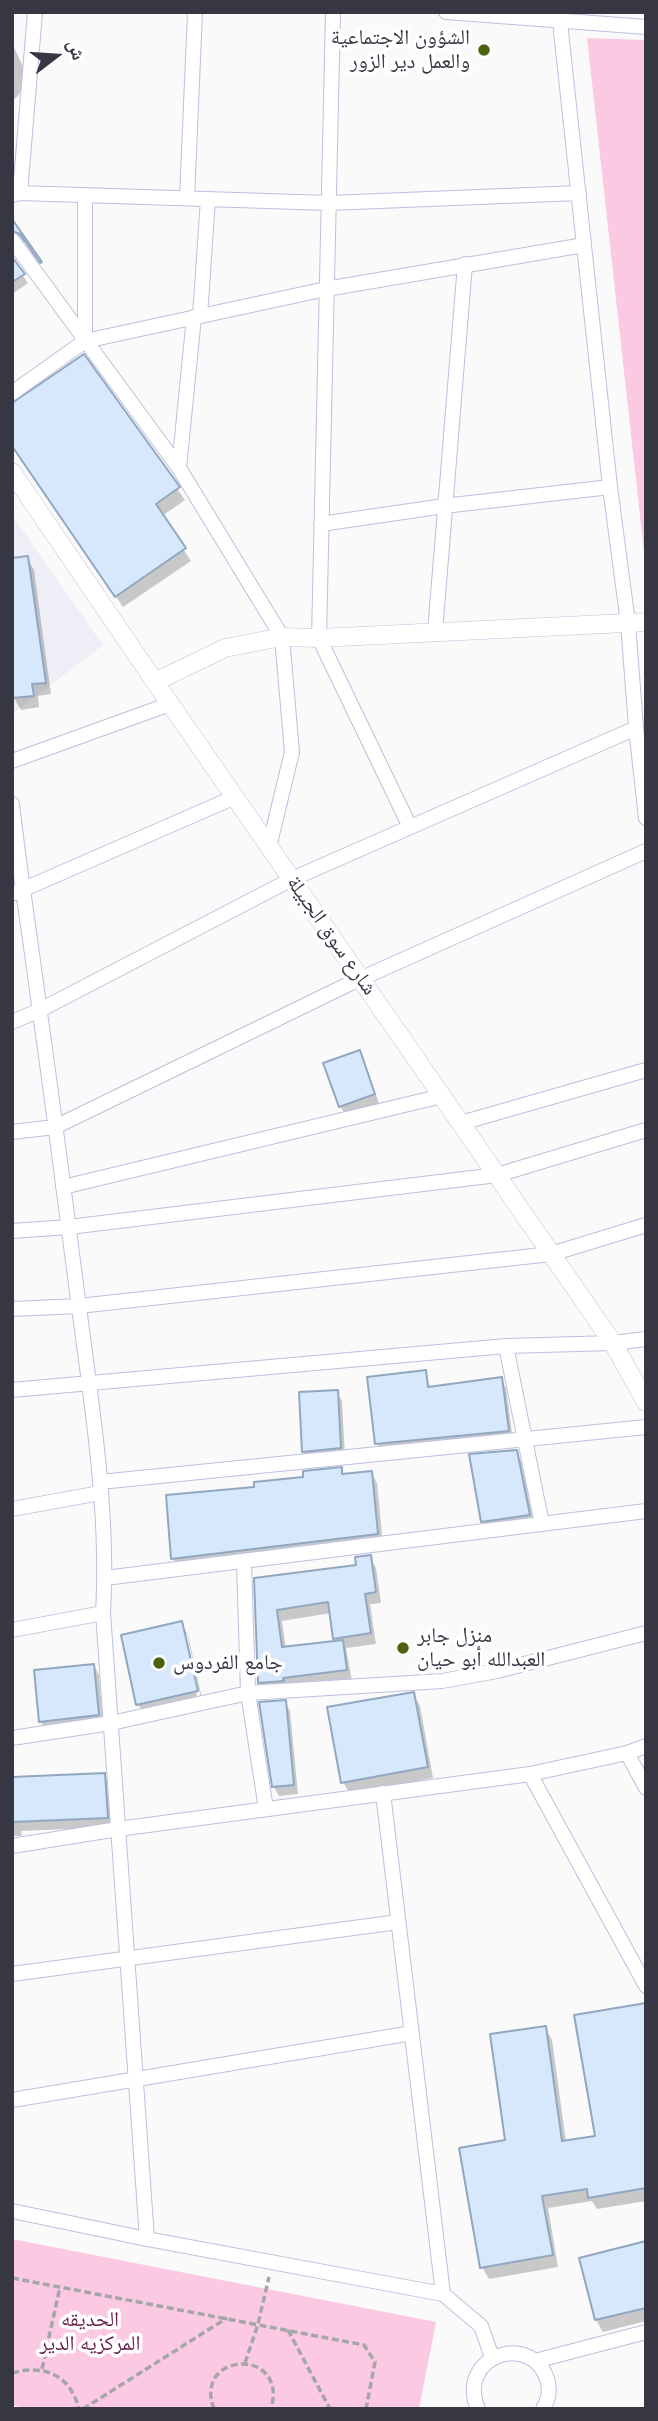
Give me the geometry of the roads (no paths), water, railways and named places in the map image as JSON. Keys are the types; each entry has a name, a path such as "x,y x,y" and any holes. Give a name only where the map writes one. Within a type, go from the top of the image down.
{"street":[{"path":"34,12 15,190 85,195 329,203 579,193"},
{"path":"187,198 195,12"},
{"path":"333,12 319,638 410,827"},
{"path":"446,12 646,27"},
{"path":"560,22 610,487 637,623 640,738 646,818"},
{"path":"85,195 85,341"},
{"path":"179,468 208,199"},
{"path":"12,240 179,468 282,637 292,752 269,847"},
{"path":"12,393 85,341 326,289 584,245"},
{"path":"435,632 465,264"},
{"name":"شارع سوق الجبيلة","path":"12,472 613,1343 646,1402"},
{"path":"321,524 444,506 610,487"},
{"path":"155,682 225,648 282,637 319,638 637,623"},
{"path":"12,761 170,704"},
{"path":"12,1022 292,880 410,827 640,738"},
{"path":"17,892 235,797"},
{"path":"12,804 17,892 40,1010 89,1383 100,1488 105,1578 103,1613 146,2239"},
{"path":"12,1132 55,1127 361,979 646,851"},
{"path":"461,1123 646,1070"},
{"path":"63,1187 442,1096"},
{"path":"12,1231 69,1227 497,1175 646,1130"},
{"path":"12,1309 79,1306 551,1254 646,1225"},
{"path":"12,1390 506,1346 613,1343 646,1339"},
{"path":"506,1346 542,1524"},
{"path":"12,1509 100,1488 646,1427"},
{"path":"105,1578 646,1511"},
{"path":"244,1561 248,1693 265,1809"},
{"path":"12,1630 103,1613"},
{"path":"12,1738 111,1723 248,1693 442,1681 497,1671 646,1633"},
{"path":"12,1846 118,1829 530,1774 627,1753 646,1746"},
{"path":"627,1753 646,1788"},
{"path":"530,1774 646,1986"},
{"path":"383,1793 443,2294"},
{"path":"12,1974 398,1922"},
{"path":"12,2100 412,2033"},
{"path":"12,2211 146,2239 443,2294 481,2326 492,2357"},
{"path":"535,2361 646,2332"},
{"path":"477,2408 473,2388 479,2370 492,2357 514,2352 535,2361 545,2373 549,2388 547,2403 543,2409"}],"place":[{"name":"الشؤون الاجتماعية والعمل دير الزور","path":"484,50"},
{"name":"منزل جابر العبدالله أبو حيان","path":"403,1648"},
{"name":"جامع الفردوس","path":"159,1663"}],"park label":[{"name":"الحديقه المركزيه الدير","path":"90,2332"}]}
